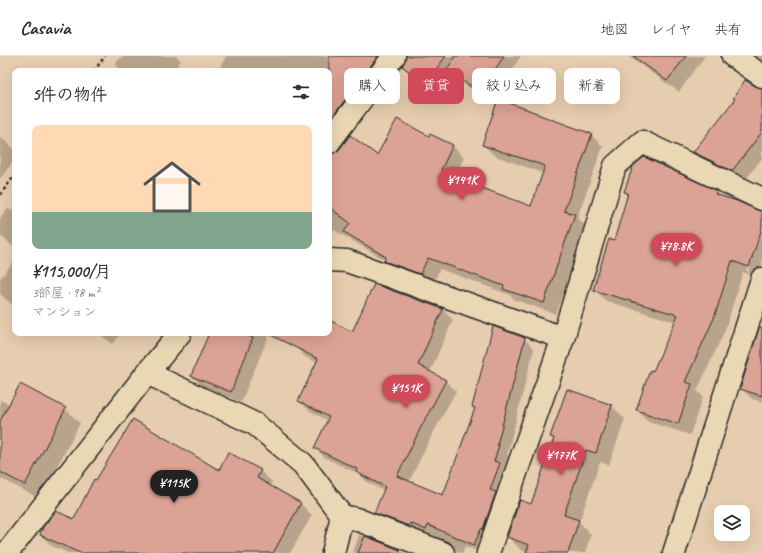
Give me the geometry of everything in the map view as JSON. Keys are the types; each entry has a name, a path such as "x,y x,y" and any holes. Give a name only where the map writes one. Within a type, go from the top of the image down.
{"lane":[{"path":"332,138 394,56"},
{"path":"733,56 762,76"},
{"path":"488,553 563,338 615,166 642,142 762,199"},
{"path":"332,260 347,261 563,338"},
{"path":"674,553 762,279"},
{"path":"7,553 178,336"},
{"path":"147,373 255,424 303,464 342,516 356,519 443,553"},
{"path":"334,553 342,516"}],"path":[{"path":"96,68 105,56"},
{"path":"0,195 12,179"}],"building":[{"path":"329,56 378,56 369,68 344,68 344,101 332,117 332,68 329,68"},
{"path":"406,56 446,56 437,68 408,68 408,71 402,66"},
{"path":"455,56 504,56 496,68 472,68 472,87 464,81 464,68 448,68"},
{"path":"633,56 686,56 667,81"},
{"path":"745,80 762,88 762,132 732,171 693,152 735,99 733,98"},
{"path":"496,104 512,104 592,134 564,211 575,214 544,303 503,289 504,286 428,258 420,274 384,261 386,257 344,232 350,223 332,209 332,153 339,150 350,135 377,155 397,119 429,136 430,134 453,145 441,170 481,191 482,188 531,206 545,166 482,145"},
{"path":"644,157 717,191 715,194 762,211 762,228 749,267 732,261 714,318 685,382 692,384 678,424 636,410 650,370 653,371 678,315 593,290 609,239 614,241 628,193 624,192 633,166"},
{"path":"374,284 443,309 418,365 446,380 397,476 443,495 475,408 472,407 493,326 525,338 497,445 499,445 494,461 500,463 490,490 496,492 483,529 481,529 474,545 428,525 426,530 410,523 409,526 374,513 385,487 356,472 357,469 314,448 329,417 298,401 318,359 273,336 332,336 332,322 351,331 353,330"},
{"path":"759,328 762,328 762,396 740,389"},
{"path":"208,336 248,336 253,338 231,392 191,376"},
{"path":"20,384 66,408 25,485 0,472 0,421"},
{"path":"567,389 612,405 596,453 586,450 564,515 579,520 568,553 526,553 529,545 507,537 520,500 531,504 554,438 550,437"},
{"path":"133,419 219,470 228,452 261,470 257,478 301,503 273,553 80,553 40,535 43,527 56,511 74,519 94,479 96,480"},
{"path":"365,536 400,550 399,553 358,553"}]}
